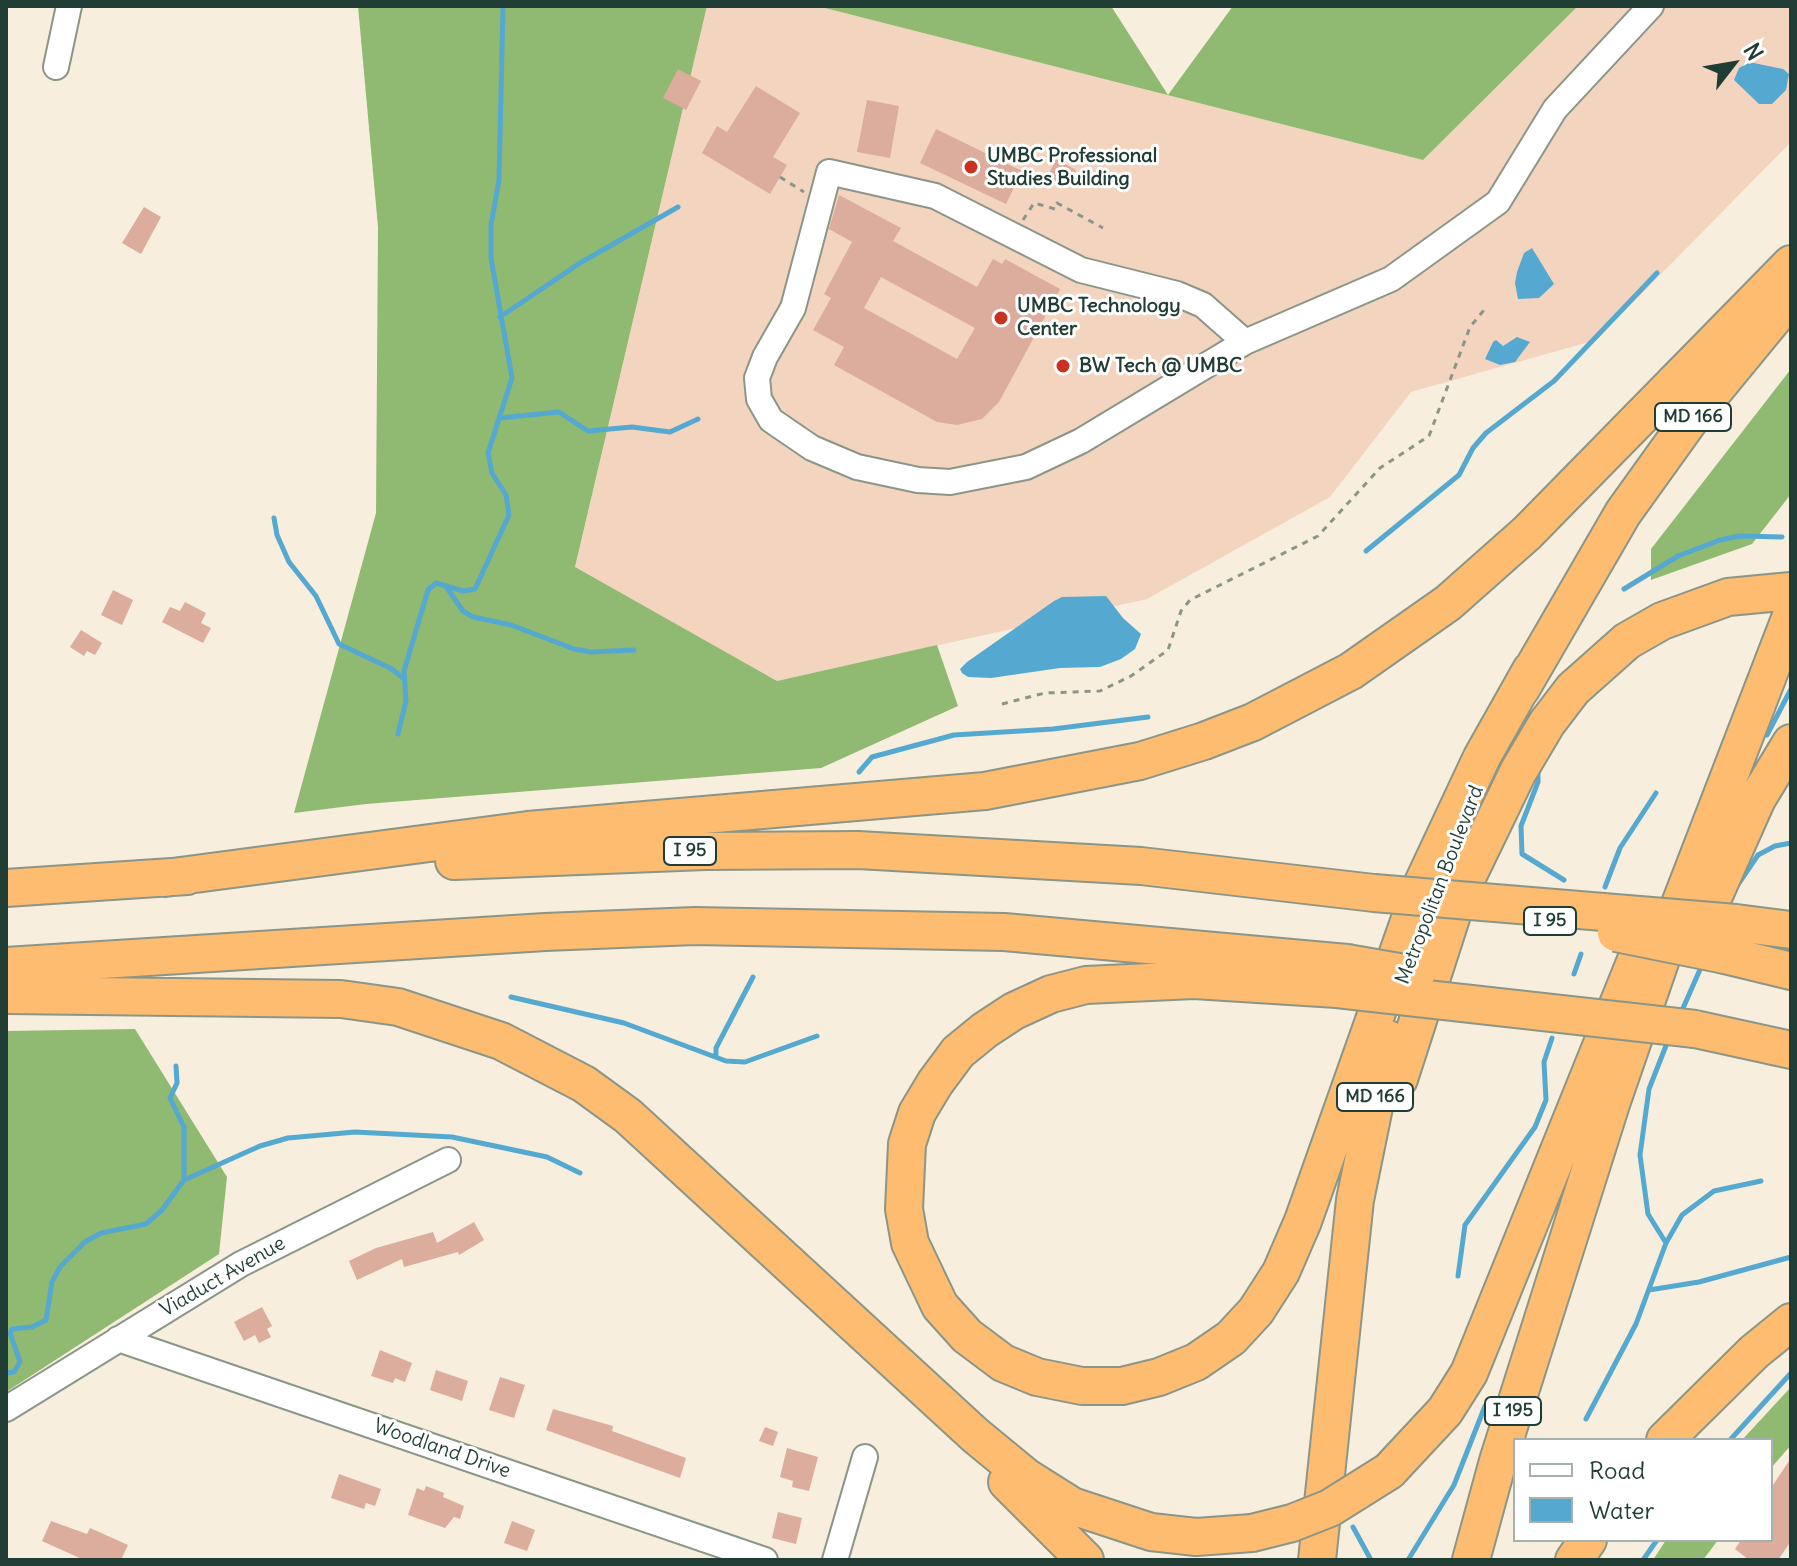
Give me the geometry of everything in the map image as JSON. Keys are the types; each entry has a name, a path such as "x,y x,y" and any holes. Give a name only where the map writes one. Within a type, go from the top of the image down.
{"highway":[{"path":"165,878 528,830 985,791 1140,761 1204,741 1253,722 1351,671 1448,603 1527,533 1791,264"},
{"name":"Metropolitan Boulevard","path":"1318,1555 1355,1200 1397,1003 1440,875 1487,759 1531,670 1623,513 1689,421 1791,297"},
{"path":"1318,1555 1373,1203 1396,1090 1458,896 1518,772 1547,723 1573,689 1599,663 1643,631 1679,613 1728,597 1791,591"},
{"path":"6,995 341,999 398,1007 457,1023 542,1060 628,1116 975,1435 1026,1477 1072,1506 1151,1532 1196,1537 1252,1533 1292,1523 1330,1508 1389,1471 1445,1411 1487,1334 1661,897 1791,606"},
{"path":"1560,1262 1680,904 1791,616"},
{"path":"1342,976 1086,985 1051,994 1014,1011 958,1052 917,1113 907,1144 904,1209 910,1243 940,1306 967,1336 1003,1363 1037,1377 1082,1386 1122,1386 1159,1377 1196,1362 1231,1338 1256,1311 1281,1272 1303,1221 1422,885 1482,757 1531,670"},
{"path":"1560,1262 1620,1108 1757,799 1791,743"},
{"name":"I 95","path":"6,888 550,856 858,850 1141,866 1374,893 1553,922 1730,939 1791,971"},
{"path":"6,966 545,932 695,926 1004,932 1342,976 1695,1029 1791,1050"},
{"path":"1730,939 1791,930"},
{"name":"I 195","path":"1471,1560 1560,1262"},
{"path":"847,1317 1085,1560"},
{"path":"1667,1438 1742,1363 1791,1322"},
{"path":"1574,1560 1587,1542"}],"street":[{"path":"56,67 69,6"},
{"path":"1245,342 1203,305 1177,294 1081,270 935,196 829,172 793,308 765,357 757,378 759,399 771,420 812,448 857,467 918,480 950,482 987,477 1026,467 1055,455 1245,342 1391,279 1498,202 1555,109 1651,6"},
{"name":"Viaduct Avenue","path":"6,1409 280,1243 448,1160"},
{"name":"Woodland Drive","path":"118,1339 765,1560"},
{"path":"835,1560 865,1457"}],"path":[{"path":"780,177 801,191"},
{"path":"1003,231 1005,217 1021,224 1034,203 1055,209 1057,203 1103,228"},
{"path":"1002,704 1045,693 1100,691 1131,676 1168,650 1181,611 1190,600 1318,536 1380,468 1429,436 1470,327 1484,310"}],"shaded area":[{"name":"BW Tech @ UMBC","path":"707,6 817,6 1423,160 1578,6 1791,6 1791,142 1596,340 1411,392 1330,497 1147,599 777,681 575,568"}],"green space":[{"path":"358,6 707,6 575,567 777,681 937,645 958,706 821,768 366,804 294,813 376,513 378,227"},
{"path":"817,6 1111,6 1168,95 1233,6 1578,6 1423,160"},
{"path":"1791,369 1791,494 1752,544 1651,580 1651,549"},
{"path":"135,1029 227,1177 219,1254 6,1392 6,1031"},
{"path":"1791,1387 1791,1445 1773,1466 1773,1438 1744,1438"},
{"path":"1665,1542 1716,1542 1703,1560 1653,1560"}],"water":[{"path":"1749,62 1783,69 1789,74 1786,90 1772,104 1759,104 1734,80 1739,68"},
{"path":"1532,248 1554,284 1539,298 1518,299 1515,283 1517,272 1524,253"},
{"path":"1517,337 1530,342 1515,362 1500,365 1485,359 1493,342 1496,340 1503,346"},
{"path":"1106,596 1123,618 1141,634 1135,649 1121,659 1100,667 1060,668 991,678 968,677 962,673 960,669 967,662 1054,601 1062,597"}],"building":[{"path":"678,69 701,81 686,110 663,98"},
{"path":"756,86 800,113 773,157 787,165 770,194 702,153 717,126 727,132"},
{"path":"867,100 899,106 890,158 857,152"},
{"name":"UMBC Professional Studies Building","path":"936,129 1022,171 1006,204 920,163"},
{"path":"1056,159 1076,170 1066,188 1047,178"},
{"name":"UMBC Technology Center","path":"839,195 901,228 893,241 977,287 993,259 1002,264 1005,259 1060,289 999,402 982,419 957,425 937,422 834,365 844,347 813,330 831,298 824,294 852,242 829,229","holes":["881,277 975,328 957,359 864,308"]},
{"path":"144,207 161,217 141,254 122,243"},
{"path":"113,590 133,600 122,625 101,615"},
{"path":"185,602 206,613 201,623 211,628 203,643 162,622 170,607 180,611"},
{"path":"81,630 102,643 95,655 87,651 84,656 70,647"},
{"path":"474,1222 484,1240 459,1255 458,1252 404,1267 402,1259 357,1280 349,1261 376,1248 433,1232 437,1243"},
{"path":"262,1307 272,1326 267,1329 271,1337 259,1343 255,1335 244,1341 234,1322"},
{"path":"380,1350 412,1363 405,1382 395,1378 393,1383 371,1376"},
{"path":"436,1370 468,1381 462,1401 430,1390"},
{"path":"500,1377 525,1385 514,1418 489,1410"},
{"path":"553,1409 613,1426 612,1431 686,1458 680,1478 546,1430"},
{"path":"765,1427 778,1432 773,1446 759,1441"},
{"path":"787,1448 818,1457 809,1491 792,1487 793,1481 780,1477"},
{"path":"1791,1458 1791,1541 1778,1560 1749,1560 1735,1549 1740,1542 1773,1542 1773,1485"},
{"path":"339,1474 381,1489 375,1506 366,1503 364,1509 331,1498"},
{"path":"426,1486 464,1506 460,1519 454,1517 445,1528 408,1515 417,1488 424,1491"},
{"path":"778,1512 802,1518 796,1544 772,1538"},
{"path":"51,1521 87,1534 90,1528 128,1545 121,1560 84,1560 42,1541"},
{"path":"512,1521 535,1530 527,1551 504,1543"}],"waterway":[{"path":"398,734 406,701 404,671 428,590 436,583 463,591 475,589 509,515 506,495 492,473 488,453 512,378 491,258 491,225 499,180 503,6"},
{"path":"500,317 580,263 678,207"},
{"path":"1366,551 1459,475 1473,448 1486,433 1554,381 1657,273"},
{"path":"500,418 559,412 588,431 632,427 670,432 698,419"},
{"path":"274,518 277,535 289,562 316,596 339,644 392,669 404,679"},
{"path":"1624,589 1678,556 1720,540 1740,536 1782,537"},
{"path":"447,588 463,611 473,617 511,625 574,649 591,652 634,650"},
{"path":"1767,735 1791,689"},
{"path":"859,772 872,757 954,735 1053,729 1148,717"},
{"path":"1538,767 1538,782 1521,826 1522,854 1564,880"},
{"path":"1605,887 1620,848 1656,793"},
{"path":"1739,883 1758,855 1775,846 1791,843"},
{"path":"1574,974 1581,954"},
{"path":"1680,1015 1702,965"},
{"path":"716,1057 716,1048 753,977"},
{"path":"511,997 624,1023 726,1061 745,1062 817,1036"},
{"path":"1458,1276 1465,1225 1535,1127 1546,1100 1544,1062 1552,1038"},
{"path":"1666,1243 1648,1214 1640,1155 1649,1089 1669,1038"},
{"path":"176,1066 177,1083 170,1098 184,1127 184,1180"},
{"path":"6,1373 14,1372 20,1362 10,1333 12,1329 32,1327 46,1320 52,1282 60,1267 85,1242 101,1233 146,1224 162,1210 184,1180 260,1146 288,1138 355,1132 452,1137 547,1157 580,1173"},
{"path":"1586,1419 1636,1324 1666,1243 1682,1215 1714,1191 1761,1181"},
{"path":"1649,1290 1699,1282 1791,1257"},
{"path":"1732,1438 1791,1373"},
{"path":"1408,1560 1454,1485 1485,1406"},
{"path":"1353,1527 1371,1560"},
{"path":"1643,1560 1656,1542"}],"place":[{"name":"UMBC Professional Studies Building","path":"971,167"},
{"name":"UMBC Technology Center","path":"1001,318"},
{"name":"BW Tech @ UMBC","path":"1063,366"}]}
